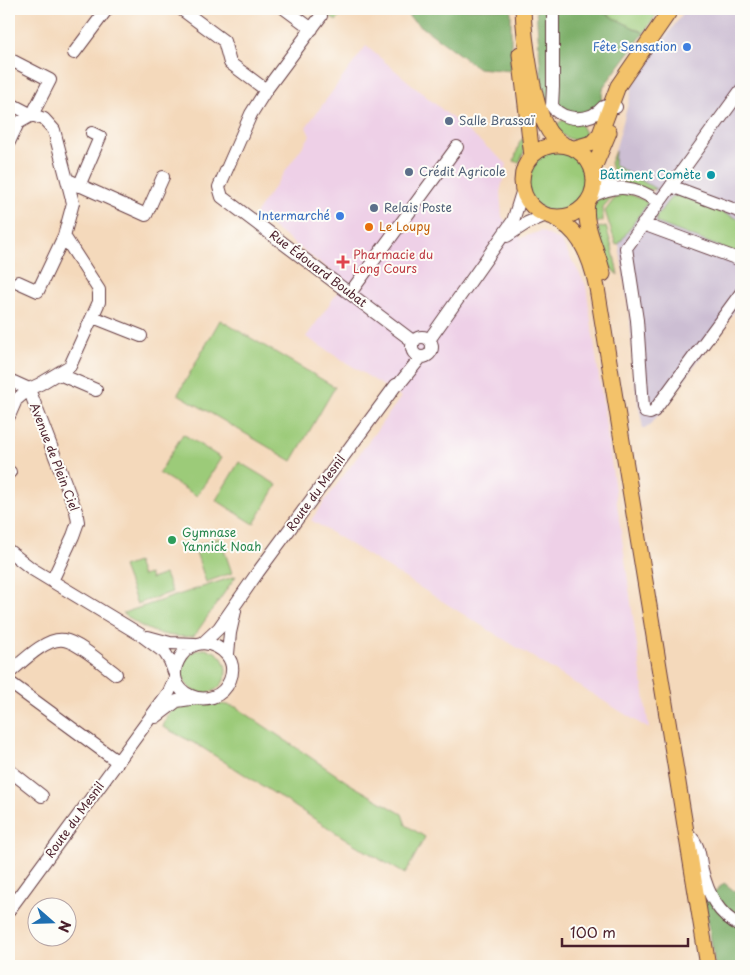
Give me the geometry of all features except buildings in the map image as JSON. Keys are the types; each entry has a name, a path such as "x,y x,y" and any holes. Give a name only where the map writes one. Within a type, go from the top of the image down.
{"main road":[{"path":"612,370 612,345 605,287 598,255 586,222 585,212 594,190 594,173 607,136 618,86 671,9"},
{"path":"523,10 532,76 540,113 550,133 586,157 594,173"},
{"path":"523,10 520,54 532,156"},
{"path":"614,106 600,134 592,143 546,146 532,156 527,161 522,175 523,189 531,205 574,233 594,272 606,346 612,370 646,590 708,961"},
{"path":"550,216 572,214 589,200"}],"street":[{"path":"74,53 107,9"},
{"path":"181,9 224,42 230,63 266,90 321,16"},
{"path":"284,9 312,29"},
{"path":"553,9 554,87 552,106 556,112 563,116 581,118 603,107 614,106"},
{"path":"9,59 50,80 32,114 18,123 9,142"},
{"name":"Rue Édouard Boubat","path":"266,90 251,114 219,187 222,197 350,293 416,351"},
{"path":"741,90 626,248 637,320 643,408 645,412 650,413 654,411 741,293"},
{"path":"9,103 44,119 54,130 73,183 73,202 64,236 38,291 18,282"},
{"path":"73,183 100,137 92,133"},
{"path":"350,293 457,147"},
{"path":"594,173 613,187 636,190 649,195 659,202"},
{"path":"73,183 146,216 163,177"},
{"path":"671,186 741,212"},
{"path":"589,200 613,187"},
{"path":"416,351 421,337 429,340 513,221 523,189"},
{"path":"486,261 509,234 527,223 550,216"},
{"path":"643,224 741,260"},
{"path":"9,416 16,400 29,389 59,374 70,366 99,302 99,290 64,236"},
{"path":"93,317 141,336"},
{"name":"Route du Mesnil","path":"199,643 219,628 396,385 400,384 416,351 425,357 431,353 432,346 429,340"},
{"path":"59,374 96,390"},
{"path":"9,380 29,389"},
{"name":"Avenue de Plein Ciel","path":"29,389 76,511 78,522 71,543 54,579"},
{"path":"9,551 141,635 165,653 170,661 178,686 185,692 197,698 206,699 218,696 228,686 232,666 228,654 219,647 199,643 170,643 141,635"},
{"name":"Route du Mesnil","path":"228,654 230,633 238,601"},
{"path":"9,672 37,649 53,641 63,639 72,642 116,674"},
{"path":"174,675 177,662 185,650 199,643"},
{"name":"Route du Mesnil","path":"9,910 169,692 174,675"},
{"path":"9,682 118,762"},
{"name":"Route du Mesnil","path":"141,730 177,702 197,698"},
{"path":"9,770 42,796"},
{"path":"688,834 696,842 708,889 719,909 731,921 741,926"}],"shaded area":[{"path":"686,9 741,9 741,302 650,426 643,429 634,379 630,317 619,244 656,189 614,165 615,151 633,86 647,63"},
{"path":"366,46 507,164 500,192 502,217 521,238 541,231 561,241 586,285 649,729 311,520 401,397 306,337 345,282 255,214 310,136 306,127"}],"green space":[{"path":"321,9 346,9 336,21"},
{"path":"405,9 511,9 511,71 478,68 410,18"},
{"path":"536,9 596,9 644,33 604,86 600,105 575,116 547,111 542,85"},
{"path":"596,9 660,9 644,33"},
{"path":"563,120 579,121 588,140 569,138 553,127"},
{"path":"523,138 524,152 519,163 514,161 520,141"},
{"path":"557,150 574,155 579,159 583,164 588,181 583,198 579,203 574,207 557,212 540,207 535,203 531,198 526,181 531,164 535,159 540,155"},
{"path":"615,151 614,165 656,189 650,190 616,181 610,163"},
{"path":"612,192 611,198 603,207 603,221 596,223 592,211 594,203"},
{"path":"615,193 632,195 648,202 619,244 616,245 605,211 615,198"},
{"path":"679,195 741,220 741,255 657,223 656,217 671,197"},
{"path":"606,226 618,275 610,266 602,247 598,228"},
{"path":"220,320 335,387 292,461 178,394"},
{"path":"183,434 221,458 197,496 159,473"},
{"path":"239,462 277,485 254,524 216,500"},
{"path":"220,538 232,573 206,582 194,546"},
{"path":"137,562 142,576 149,574 151,579 165,574 172,592 137,604 123,567"},
{"path":"236,576 194,636 165,635 139,625 123,613"},
{"path":"200,649 208,649 220,655 226,671 220,687 208,693 200,693 188,687 182,675 182,667 188,655"},
{"path":"190,703 236,707 350,784 402,814 406,825 425,837 405,874 354,844 198,745 163,727 172,710"},
{"path":"724,883 741,896 741,966 715,966 705,901"}],"place":[{"name":"Fête Sensation","path":"687,47"},
{"name":"Salle Brassaï","path":"449,121"},
{"name":"Crédit Agricole","path":"409,172"},
{"name":"Bâtiment Comète","path":"711,175"},
{"name":"Relais Poste","path":"374,208"},
{"name":"Intermarché","path":"340,216"},
{"name":"Le Loupy","path":"369,227"},
{"name":"Pharmacie du Long Cours","path":"343,262"},
{"name":"Gymnase Yannick Noah","path":"172,540"}]}
